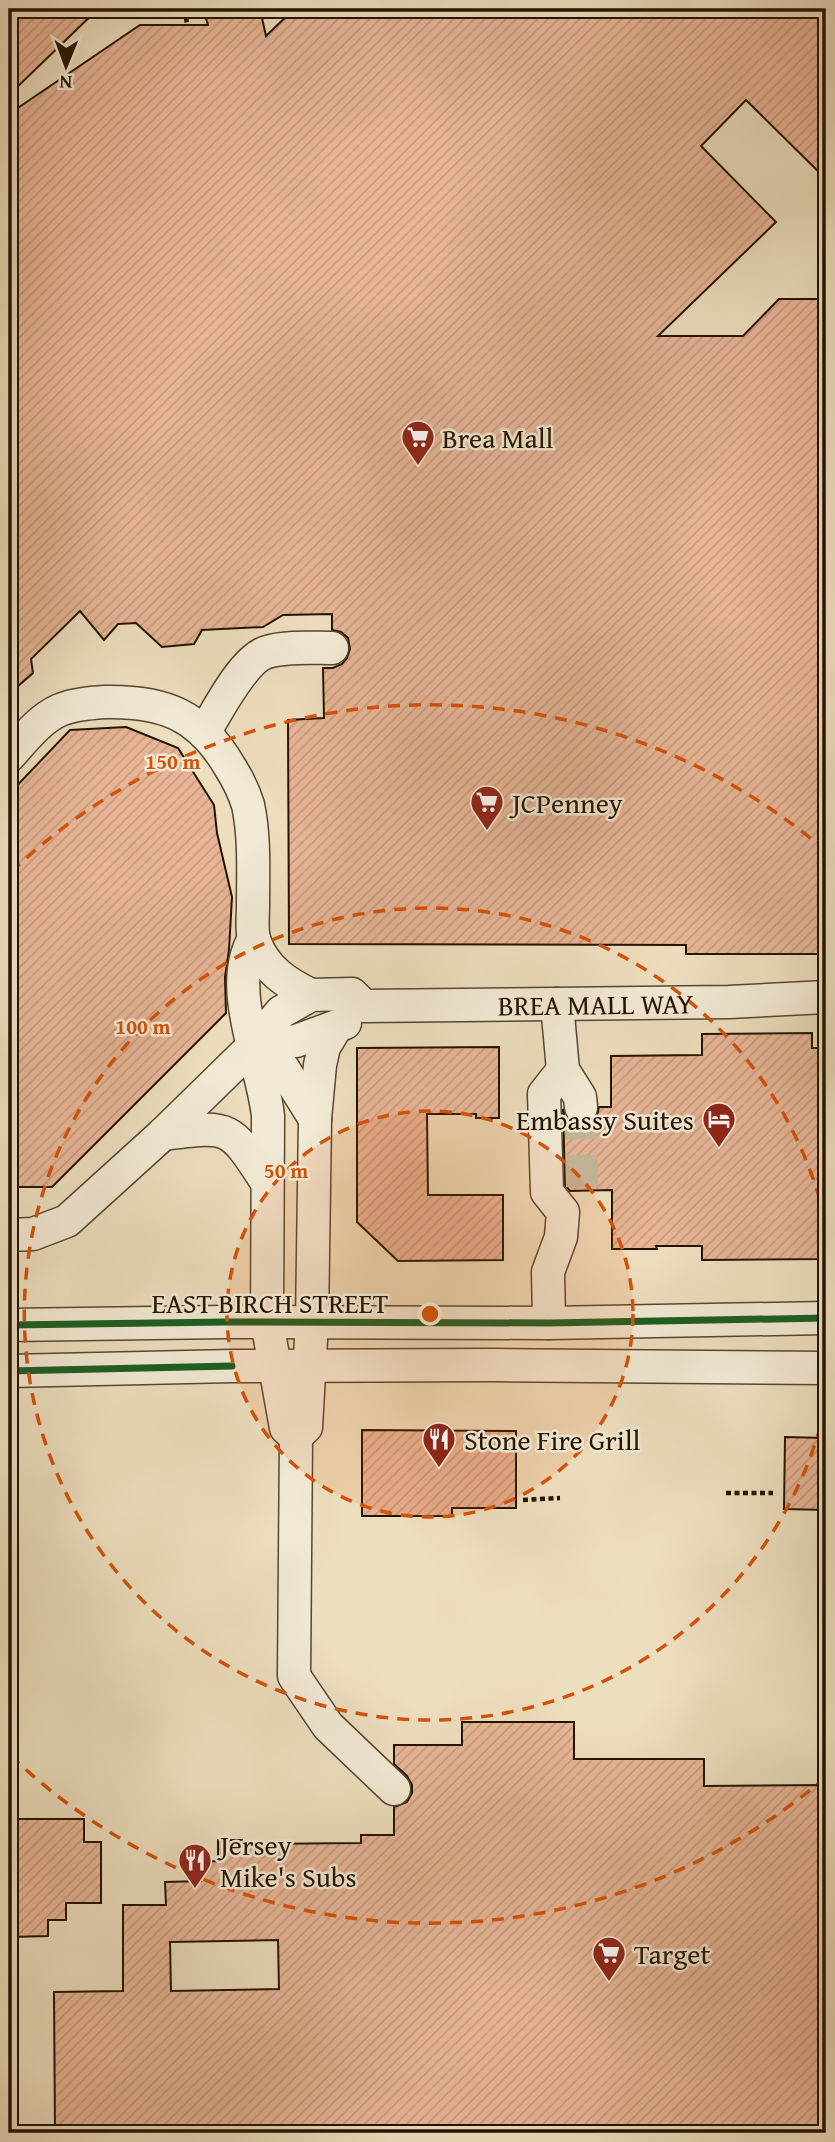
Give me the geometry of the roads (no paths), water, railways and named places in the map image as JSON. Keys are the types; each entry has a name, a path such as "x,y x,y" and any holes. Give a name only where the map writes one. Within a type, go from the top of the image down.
{"street":[{"path":"204,733 246,666 256,657 267,652 332,648"},
{"path":"9,756 38,725 58,711 86,703 142,702 180,714 204,733 225,758 238,780 247,804 253,871 254,939 264,961 280,977 311,995"},
{"path":"254,939 247,950 243,971 251,1048 265,1092 268,1116 267,1322 286,1428 296,1437"},
{"name":"BREA MALL WAY","path":"9,1235 33,1234 67,1221 163,1134 251,1048 281,1013 311,995 352,994 364,1006 729,1002 826,997"},
{"path":"557,1004 563,1070 580,1097 581,1107"},
{"path":"251,1048 296,1041 336,1027 349,1022 364,1006"},
{"path":"336,1027 324,1048 320,1065 315,1119 310,1366 306,1427 296,1437 294,1676 328,1726 394,1789"},
{"path":"251,1048 283,1068 315,1119"},
{"path":"549,1323 548,1272 572,1201 547,1192 544,1094 563,1070"},
{"path":"163,1134 209,1128 227,1132 241,1142 266,1181"},
{"name":"EAST BIRCH STREET","path":"9,1325 549,1323 826,1318"},
{"path":"9,1371 492,1365 826,1368"}],"tunnel":[{"path":"581,1107 582,1191"}],"place":[{"name":"Brea Mall","path":"418,467"},
{"name":"JCPenney","path":"487,832"},
{"name":"Embassy Suites","path":"719,1149"},
{"name":"Stone Fire Grill","path":"439,1469"},
{"name":"Jersey Mike's Subs","path":"195,1890"},
{"name":"Target","path":"609,1983"}]}
